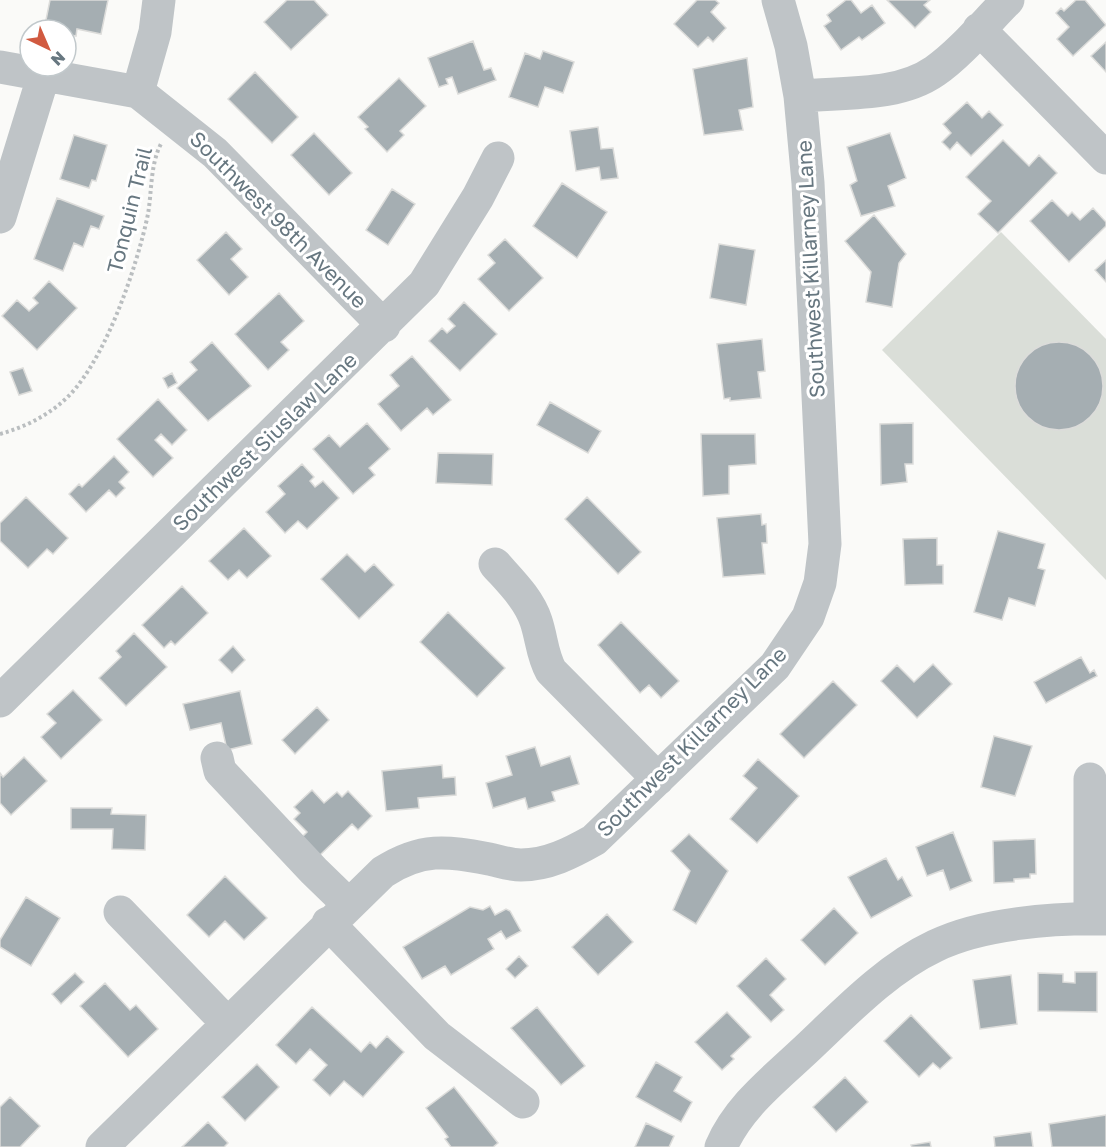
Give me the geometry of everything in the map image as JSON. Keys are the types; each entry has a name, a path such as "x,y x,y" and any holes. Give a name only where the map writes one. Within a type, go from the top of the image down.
{"street":[{"path":"138,92 155,32 159,0"},
{"name":"Southwest Killarney Lane","path":"102,1147 383,872 402,860 422,854 451,852 519,865 542,863 567,855 594,840 775,666 808,617 820,583 825,544 808,183 800,96 791,46 778,0"},
{"path":"800,96 884,89 907,84 935,71 1008,0"},
{"path":"978,29 1106,158"},
{"name":"Southwest 98th Avenue","path":"0,67 18,70"},
{"path":"0,217 43,78"},
{"name":"Southwest 98th Avenue","path":"65,78 138,92 176,120 215,153 384,326"},
{"name":"Southwest Siuslaw Lane","path":"0,701 384,326 424,284 478,197 498,158"},
{"path":"495,564 521,594 535,618 543,657 551,671 658,779"},
{"path":"217,758 220,771 314,871 338,914 437,1036 523,1102"},
{"path":"721,1147 732,1123 750,1101 859,1000 896,970 926,952 978,931 1098,919 1090,779"},
{"path":"120,912 227,1023"}],"path":[{"name":"Tonquin Trail","path":"0,434 20,429 62,403 78,385 95,358 131,276 147,214 159,147 176,120"}],"shaded area":[{"path":"1001,232 1106,339 1106,580 882,350"}],"building":[{"path":"50,0 108,0 101,34 78,29 78,18 46,18"},
{"path":"287,0 314,0 328,15 291,50 264,22"},
{"path":"697,0 715,0 719,3 711,12 726,28 713,42 708,37 698,47 674,24"},
{"path":"846,0 851,0 861,13 872,5 885,23 862,40 859,37 841,50 824,26 831,21 827,15"},
{"path":"887,0 930,0 924,5 931,12 915,28"},
{"path":"1076,0 1085,0 1106,25 1073,56 1057,39 1069,27 1056,13 1061,8 1064,11"},
{"path":"473,41 484,70 491,68 496,80 458,94 452,77 446,79 448,84 439,87 428,58"},
{"path":"1106,42 1106,72 1091,56"},
{"path":"543,51 574,62 563,93 545,87 538,107 509,97 525,53 540,59"},
{"path":"747,58 753,107 739,110 743,130 704,135 693,69"},
{"path":"255,72 298,117 272,143 228,99"},
{"path":"399,78 426,106 400,131 404,135 387,152 365,129 368,127 358,117"},
{"path":"967,102 982,118 989,111 1003,125 971,156 957,142 950,150 942,142 951,133 943,124"},
{"path":"598,127 601,149 613,148 618,178 601,180 599,167 576,171 570,131"},
{"path":"314,133 352,173 329,195 291,155"},
{"path":"890,133 906,178 888,186 895,206 861,216 850,185 857,181 847,147"},
{"path":"74,135 107,145 96,181 92,180 89,188 60,179"},
{"path":"1003,140 1029,166 1039,155 1057,173 998,233 978,214 991,201 966,177"},
{"path":"562,183 607,212 577,258 533,226"},
{"path":"392,189 415,204 388,245 366,230"},
{"path":"57,198 104,216 99,229 91,226 83,247 74,243 63,271 34,259"},
{"path":"1052,200 1068,216 1072,212 1080,220 1093,208 1106,222 1106,226 1069,262 1030,221"},
{"path":"874,215 906,254 899,263 892,307 866,302 871,272 845,241"},
{"path":"226,232 242,249 231,259 248,277 229,295 197,260"},
{"path":"505,239 543,278 509,311 478,279 495,263 488,255"},
{"path":"719,244 755,250 746,305 710,298"},
{"path":"1106,260 1106,282 1095,270"},
{"path":"49,281 77,308 37,350 2,316 17,300 29,311 38,303 33,298"},
{"path":"279,293 304,321 281,342 289,350 268,370 235,334"},
{"path":"464,302 497,334 460,371 429,341 442,328 447,333 455,326 448,319"},
{"path":"762,339 765,371 758,372 761,398 730,401 730,398 724,399 717,344"},
{"path":"212,342 251,386 208,421 177,388 197,370 190,362"},
{"path":"1050,342 1068,342 1084,349 1096,361 1103,377 1103,395 1096,411 1084,423 1068,430 1050,430 1034,423 1022,411 1015,395 1015,377 1022,361 1034,349"},
{"path":"412,356 451,400 433,415 427,408 401,431 378,404 399,386 390,375"},
{"path":"23,368 32,391 19,395 10,372"},
{"path":"172,373 177,383 168,388 163,378"},
{"path":"158,399 187,430 172,445 161,434 155,440 173,458 153,477 117,439"},
{"path":"550,402 601,431 588,453 537,425"},
{"path":"367,423 390,449 369,468 375,475 353,494 313,449 329,435 340,447"},
{"path":"913,423 913,464 905,464 907,482 881,485 880,424"},
{"path":"701,434 755,434 756,464 729,466 729,494 703,496"},
{"path":"438,453 493,454 492,485 436,483"},
{"path":"114,456 129,472 119,482 125,488 116,497 109,490 86,512 69,494 79,484 82,487"},
{"path":"302,464 314,477 310,481 315,487 323,481 339,498 307,529 298,521 285,533 266,512 285,494 278,486"},
{"path":"26,497 68,538 53,554 47,549 28,568 0,541 0,523"},
{"path":"587,497 641,552 618,574 565,519"},
{"path":"761,514 762,525 766,524 767,543 762,543 765,574 723,577 717,518"},
{"path":"244,528 271,556 247,578 239,570 228,580 209,561"},
{"path":"998,531 1045,544 1038,568 1045,570 1035,606 1009,598 1002,620 974,612"},
{"path":"937,538 937,565 943,565 943,584 905,585 903,539"},
{"path":"347,554 365,572 374,564 394,585 359,619 321,579"},
{"path":"182,586 208,613 175,645 171,641 164,648 142,625"},
{"path":"448,612 505,668 477,697 420,642"},
{"path":"621,622 679,681 661,698 649,685 640,693 598,645"},
{"path":"134,633 167,667 126,706 99,678 121,657 116,651"},
{"path":"233,646 245,660 232,673 219,660"},
{"path":"1081,657 1090,673 1094,670 1097,676 1046,703 1034,682"},
{"path":"933,664 952,684 917,718 881,681 897,665 914,682"},
{"path":"833,681 857,705 804,758 780,734"},
{"path":"73,690 102,720 61,759 41,737 56,723 47,714"},
{"path":"240,691 252,744 227,750 221,723 190,730 183,704"},
{"path":"317,707 329,720 295,754 282,740"},
{"path":"994,736 1032,746 1015,796 981,787"},
{"path":"535,747 541,766 570,756 579,784 552,792 555,801 528,809 525,798 493,808 486,783 512,775 506,756"},
{"path":"24,757 47,781 11,815 0,803 0,773 3,777"},
{"path":"758,759 799,796 757,843 730,819 757,788 743,776"},
{"path":"442,765 443,778 455,777 456,795 418,798 419,808 386,811 382,771"},
{"path":"312,790 324,803 337,792 342,797 348,791 372,816 358,830 352,824 318,857 300,839 307,832 294,819 300,813 294,807"},
{"path":"71,808 112,808 111,814 146,815 145,850 112,849 113,829 71,829"},
{"path":"953,832 972,881 950,890 943,870 927,876 916,847"},
{"path":"689,834 728,871 696,924 673,910 690,871 671,851"},
{"path":"1035,839 1036,874 1030,874 1030,878 1014,879 1014,882 994,883 993,841"},
{"path":"886,858 898,880 902,877 912,896 871,918 848,877"},
{"path":"225,876 267,918 244,940 225,921 209,937 187,915"},
{"path":"26,897 60,918 31,966 0,947 0,940"},
{"path":"490,906 495,915 506,909 510,911 521,931 506,939 501,931 488,939 494,949 451,975 445,966 422,979 403,947 470,907 483,910"},
{"path":"834,908 858,933 825,965 801,940"},
{"path":"607,914 633,942 598,975 572,947"},
{"path":"519,956 528,966 515,978 506,969"},
{"path":"766,958 786,979 770,995 784,1010 771,1022 737,986"},
{"path":"1075,972 1097,972 1097,1012 1038,1011 1038,973 1063,974 1063,982 1075,983"},
{"path":"75,973 84,982 61,1004 52,994"},
{"path":"1011,975 1017,1024 980,1029 973,980"},
{"path":"105,983 130,1010 136,1005 158,1029 128,1057 80,1006"},
{"path":"312,1007 361,1052 370,1042 376,1048 387,1036 404,1052 363,1097 344,1081 330,1096 313,1080 327,1065 310,1049 296,1064 276,1045"},
{"path":"537,1007 585,1066 561,1085 511,1028"},
{"path":"727,1012 751,1037 731,1056 734,1059 722,1070 695,1042"},
{"path":"911,1015 952,1058 940,1069 933,1063 919,1077 884,1041"},
{"path":"656,1062 682,1077 674,1091 692,1102 681,1122 636,1097"},
{"path":"257,1064 279,1087 245,1121 222,1097"},
{"path":"845,1077 868,1102 836,1132 813,1107"},
{"path":"454,1087 498,1143 493,1147 451,1147 445,1139 448,1137 426,1108"},
{"path":"10,1097 40,1126 20,1147 0,1147 0,1107"},
{"path":"1106,1115 1106,1147 1052,1147 1049,1124"},
{"path":"208,1122 228,1143 224,1147 182,1147"},
{"path":"646,1123 674,1136 669,1147 635,1147"},
{"path":"1031,1132 1033,1147 995,1147 994,1137"},
{"path":"930,1142 931,1147 912,1147 911,1145"}]}
